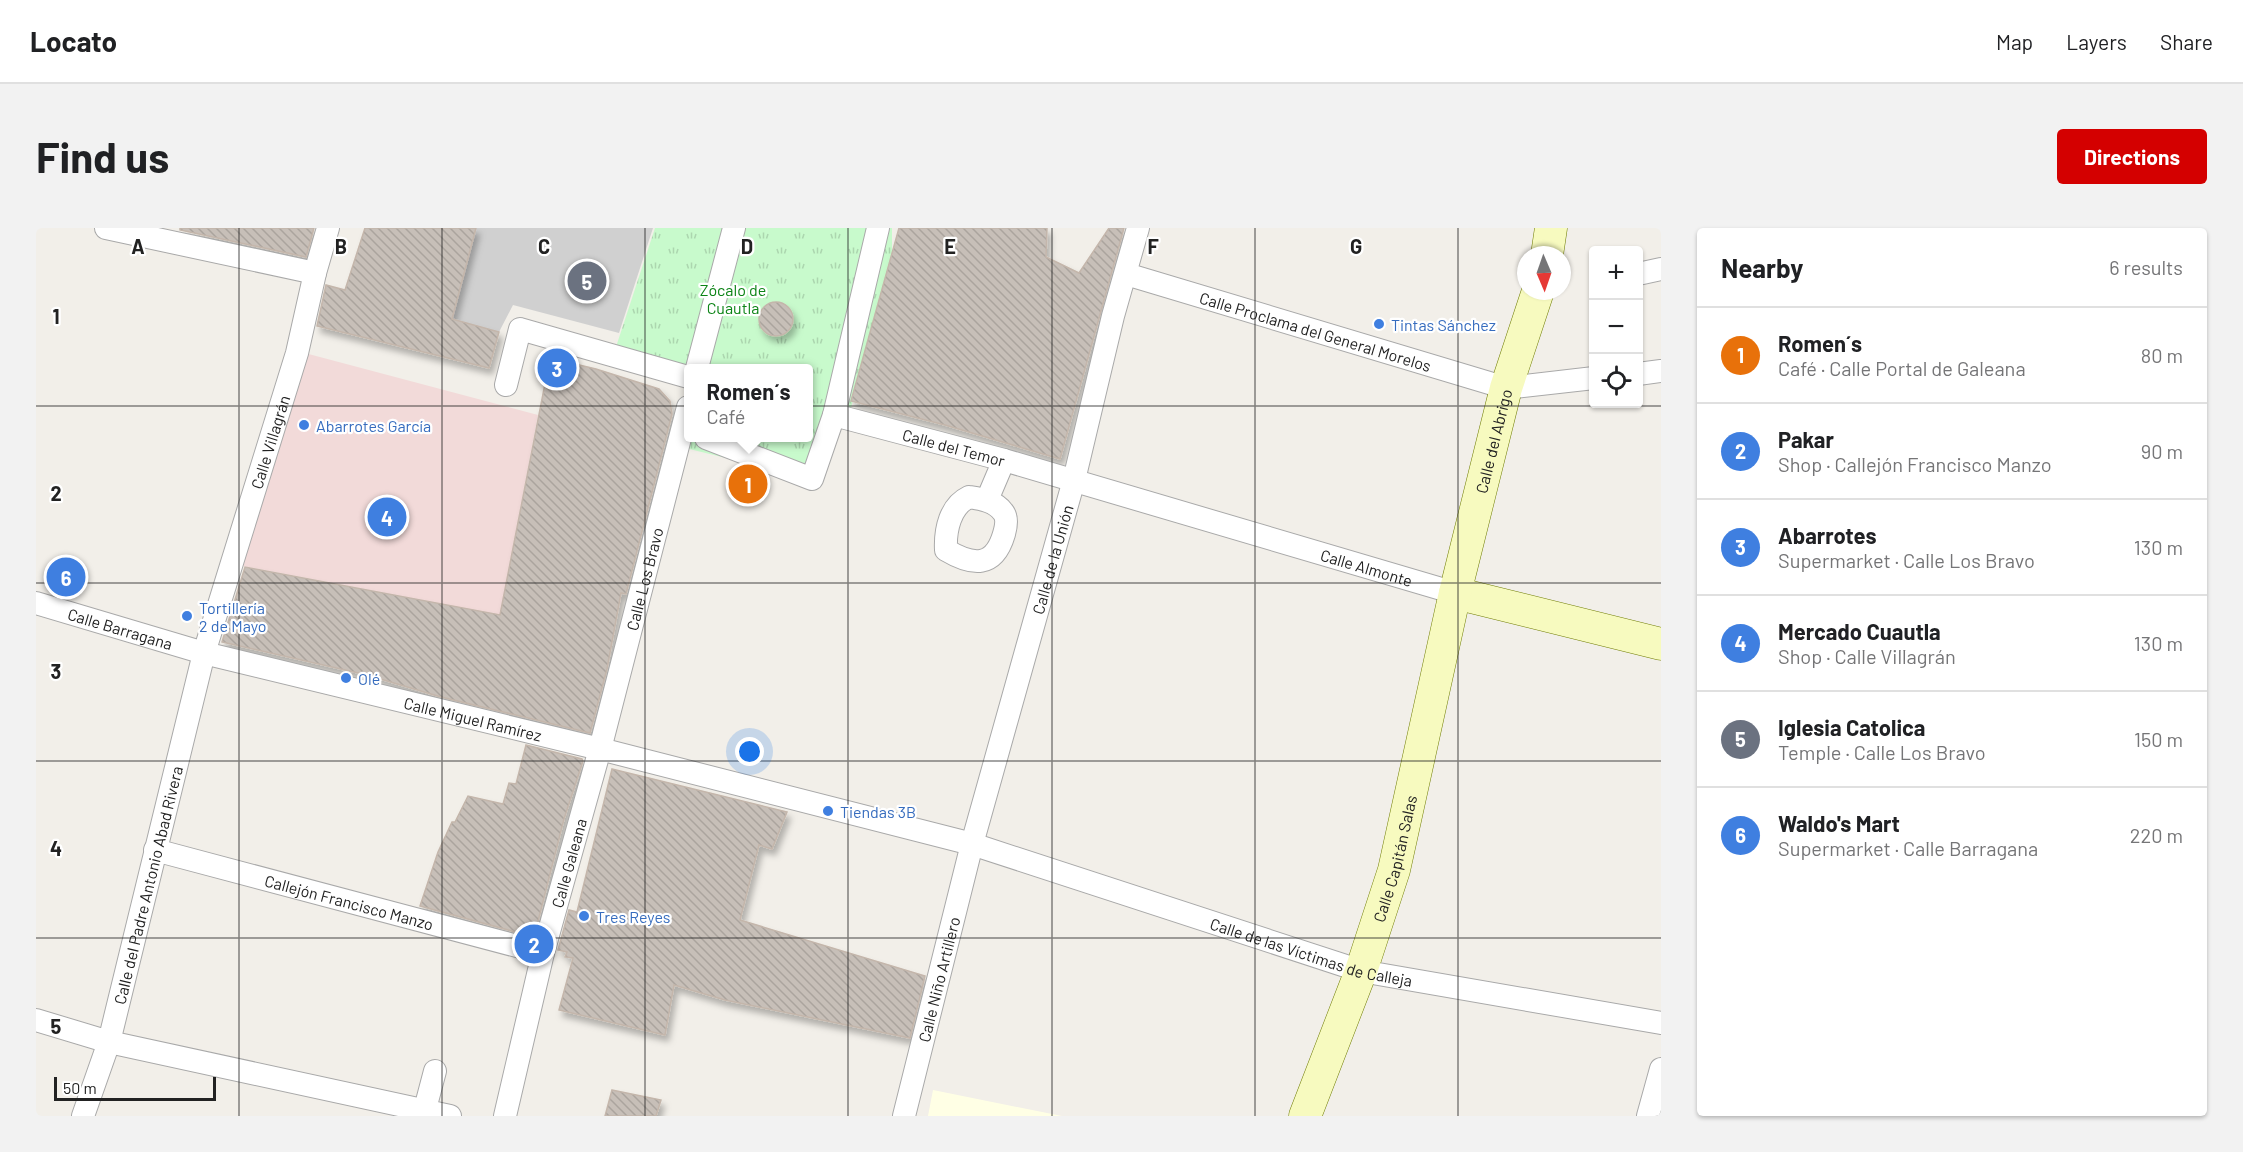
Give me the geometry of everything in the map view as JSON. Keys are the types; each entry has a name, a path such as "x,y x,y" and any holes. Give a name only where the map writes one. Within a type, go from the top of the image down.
{"street":[{"path":"106,228 315,273"},
{"name":"Calle Villagrán","path":"204,653 297,353 328,228"},
{"name":"Calle de la Unión","path":"972,844 1074,480 1113,316 1138,228"},
{"path":"1548,246 1551,228"},
{"path":"698,364 733,229"},
{"path":"716,442 812,479 834,416 877,232"},
{"path":"1643,272 1661,269"},
{"name":"Calle Proclama del General Morelos","path":"1126,274 1506,388"},
{"name":"Calle del Abrigo","path":"1455,593 1506,388 1535,300"},
{"path":"506,385 520,329 684,377"},
{"path":"1643,373 1661,371"},
{"path":"1506,388 1589,378"},
{"name":"Calle del Temor","path":"834,416 1074,480"},
{"name":"Calle Los Bravo","path":"600,749 684,430"},
{"path":"987,500 1004,460"},
{"name":"Calle Almonte","path":"1074,480 1455,593 1661,644"},
{"name":"Calle Capitán Salas","path":"1305,1116 1361,971 1394,870 1455,593"},
{"name":"Calle Barragana","path":"36,603 204,653"},
{"name":"Calle Miguel Ramírez","path":"204,653 600,749 972,844"},
{"name":"Calle del Padre Antonio Abad Rivera","path":"82,1116 109,1042 154,850 204,653"},
{"name":"Calle Galeana","path":"505,1116 543,953 600,749"},
{"name":"Calle de las Víctimas de Calleja","path":"972,844 1361,971 1661,1023"},
{"name":"Calle Niño Artillero","path":"904,1116 972,844"},
{"name":"Callejón Francisco Manzo","path":"154,850 543,953"},
{"path":"36,1020 109,1042 450,1116"},
{"path":"1648,1116 1661,1069"},
{"path":"425,1109 435,1071"}],"shaded area":[{"path":"476,228 653,228 619,333 513,305 499,332 452,319"},
{"path":"301,352 538,415 500,615 242,566"},
{"path":"933,1090 1062,1116 928,1116"}],"green space":[{"name":"Zócalo de Cuautla","path":"655,228 892,228 892,253 848,419 835,416 812,479 677,446 684,441 813,442 813,364 684,364 684,367 613,356"}],"building":[{"path":"180,228 314,228 306,257 180,230"},
{"path":"365,228 476,228 452,319 499,332 489,368 317,326 326,285 345,290"},
{"path":"899,228 1047,228 1046,257 1079,273 1109,228 1124,228 1060,459 945,425 851,401"},
{"path":"776,302 788,307 793,319 788,331 776,336 764,331 759,319 764,307"},
{"path":"550,358 596,369 659,389 670,401 672,414 626,594 621,593 607,669 590,733 441,697 367,675 222,642 245,567 500,615"},
{"path":"526,745 583,761 564,819 534,937 420,906 438,852 452,822 455,822 468,796 503,804 509,783 516,784"},
{"path":"612,769 787,812 772,849 759,845 740,920 925,976 910,1038 725,1000 674,985 665,1035 559,1010 573,958 565,957 567,952 558,950 569,910 577,912"},
{"path":"612,1090 661,1100 656,1116 605,1116"}],"place":[{"name":"Iglesia Catolica","path":"587,281"},
{"name":"Tintas Sánchez","path":"1379,324"},
{"name":"Abarrotes","path":"557,368"},
{"name":"Abarrotes García","path":"304,425"},
{"name":"Romen´s","path":"748,484"},
{"name":"Mercado Cuautla","path":"387,517"},
{"name":"Waldo's Mart","path":"66,577"},
{"name":"Tortillería 2 de Mayo","path":"187,616"},
{"name":"Olé","path":"346,678"},
{"name":"Tiendas 3B","path":"828,811"},
{"name":"Tres Reyes","path":"584,916"},
{"name":"Pakar","path":"534,944"}]}
